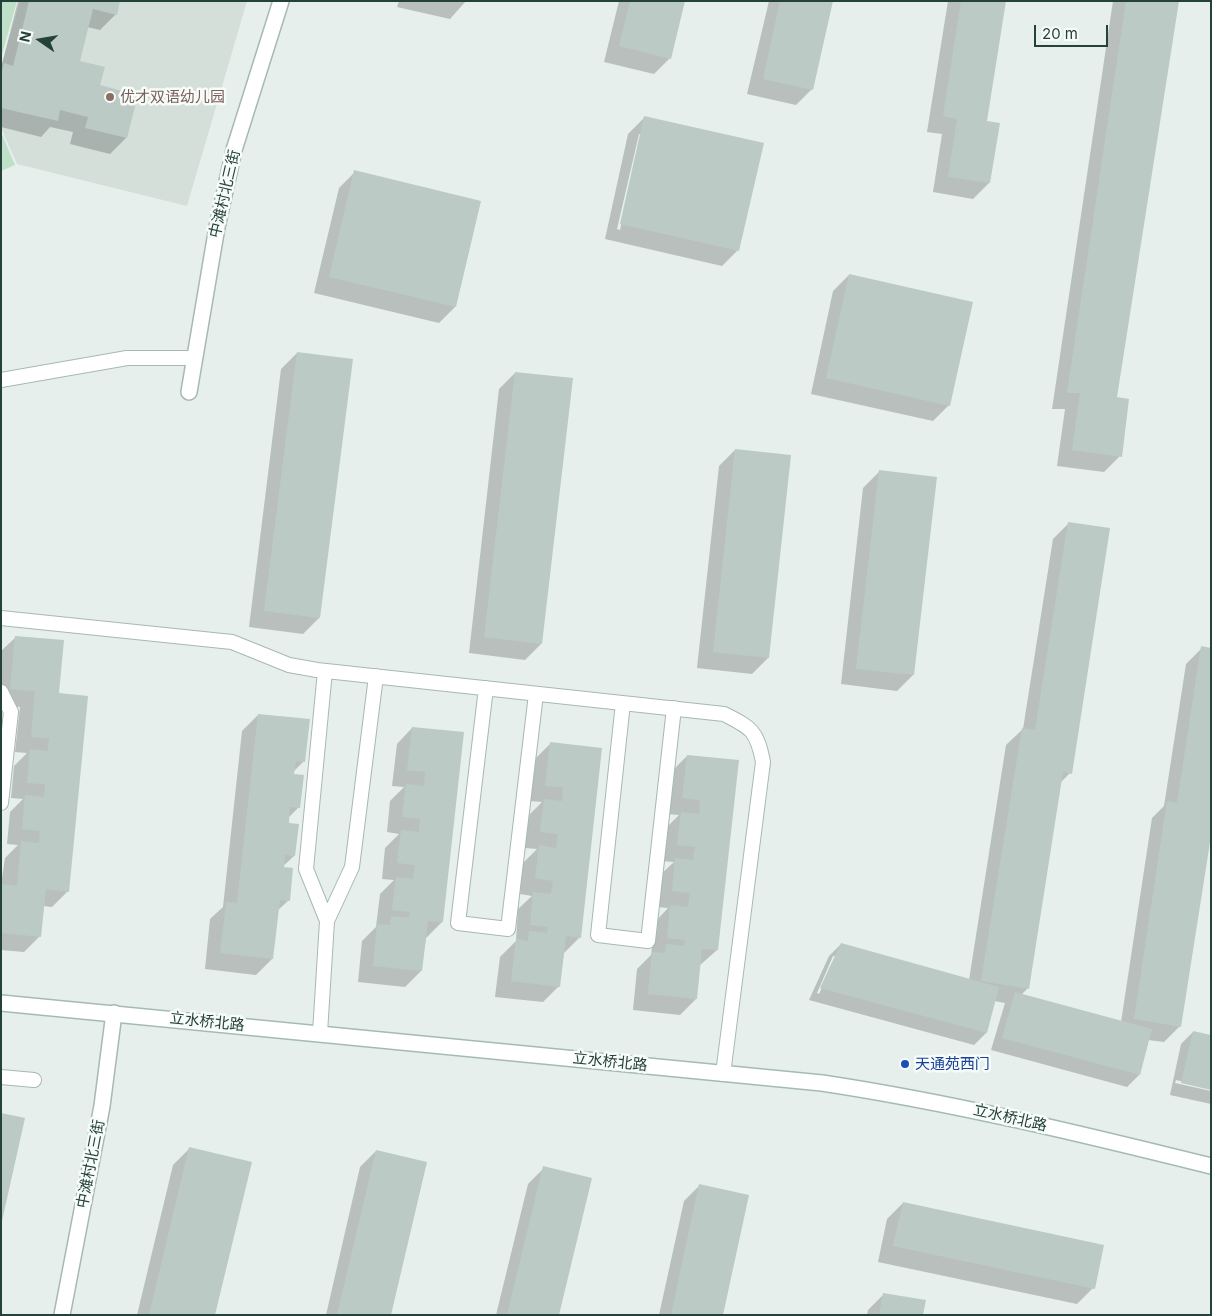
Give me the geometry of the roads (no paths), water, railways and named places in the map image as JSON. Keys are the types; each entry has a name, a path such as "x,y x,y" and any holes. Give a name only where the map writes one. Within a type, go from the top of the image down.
{"street":[{"name":"中滩村北三街","path":"189,392 193,358 217,227 234,150 280,1"},
{"name":"立水桥北路","path":"1,1003 822,1083 895,1094 1000,1116 1211,1166"},
{"name":"中滩村北三街","path":"62,1315 102,1106 114,1013"}],"lane":[{"path":"1,380 127,358 193,358"},
{"path":"1,618 232,642 289,665 325,671 724,714 746,725 759,741 763,762 724,1074"},
{"path":"325,671 306,869 327,922"},
{"path":"320,1033 327,922 352,867 376,676"},
{"path":"486,688 458,923 508,929 536,694"},
{"path":"1,692 11,712 1,803"},
{"path":"623,703 598,935 648,941 674,708"},
{"path":"1,1077 34,1080"}],"place":[{"name":"优才双语幼儿园","path":"110,97"},
{"name":"天通苑西门","path":"905,1064"}]}
